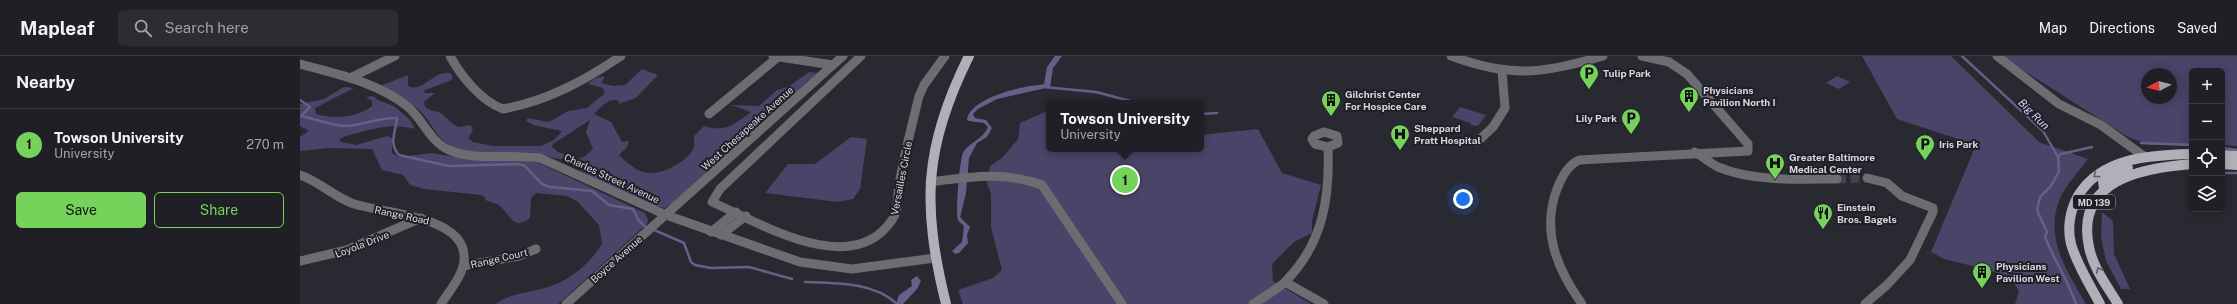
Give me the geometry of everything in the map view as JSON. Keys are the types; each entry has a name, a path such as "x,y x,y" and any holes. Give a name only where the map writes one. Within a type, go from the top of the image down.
{"main road":[{"path":"946,304 935,258 930,224 930,182 933,152 943,112 969,56"},
{"name":"MD 139","path":"2100,304 2071,244 2069,230 2071,210 2085,183 2098,173 2115,165 2145,157 2189,154"},
{"path":"2225,155 2237,156"},
{"path":"2104,189 2103,181 2108,176 2143,163 2145,157 2159,160 2189,159"},
{"name":"MD 139","path":"2118,304 2099,271 2089,248 2086,233 2087,219 2096,197 2104,189 2123,177 2142,170 2189,164"},
{"path":"2225,164 2237,165"}],"street":[{"path":"350,78 395,56"},
{"path":"450,56 470,82 495,108 503,109 554,95 596,73 622,56"},
{"path":"710,114 774,56 833,65"},
{"name":"West Chesapeake Avenue","path":"666,215 843,56"},
{"name":"Versailles Circle","path":"861,56 715,194 712,202 716,205 746,216 796,240 825,247 845,246 866,242 885,230 892,220 897,207 899,185 919,96 945,56"},
{"path":"1451,56 1502,71 1550,69 1603,56"},
{"path":"1582,304 1573,291 1557,258 1548,226 1552,197 1570,166 1579,160 1695,152 1748,151 1748,144 1688,74 1669,62 1642,56"},
{"path":"1997,56 2054,101 2101,125 2145,157"},
{"name":"Charles Street Avenue","path":"300,64 350,78 376,88 407,106 418,117 436,142 447,149 476,156 527,155 540,158 666,215 786,258 826,267 868,268 935,258"},
{"path":"1477,142 1493,127 1505,108 1502,71"},
{"path":"1253,304 1285,282 1307,255 1317,236 1329,181 1328,147"},
{"path":"1695,152 1717,166 1739,172 1790,177 1837,179"},
{"name":"Range Road","path":"300,175 306,177 338,198 361,206 421,218 444,225 455,234 462,244 464,252 463,266"},
{"path":"930,182 982,176 1016,176 1042,185 1122,304"},
{"path":"1865,304 1887,285 1910,260 1933,212 1933,208 1902,196 1887,183 1867,178"},
{"path":"710,232 736,212"},
{"name":"Boyce Avenue","path":"566,304 666,215"},
{"path":"721,235 746,216"},
{"name":"Loyola Drive","path":"300,261 333,255 368,244 421,218"},
{"name":"Range Court","path":"463,266 519,256 536,249"},
{"path":"441,304 463,266"},
{"path":"1285,282 1324,304"}],"shaded area":[{"path":"1055,56 1062,56 1053,68 1050,87 997,99 978,109 973,114 975,118 986,120 992,128 987,137 977,143 969,158 966,193 960,217 970,227 967,235 968,243 959,253 955,254 952,251 962,242 964,226 958,221 957,216 958,186 963,153 983,135 988,127 984,123 967,120 969,113 982,102 1000,94 1027,86 1044,84 1047,67"},
{"path":"1862,56 1951,56 2039,142 2088,159 2061,196 2056,211 2054,225 2059,252 2071,278 2086,304 2015,304 2019,291 2010,277 1944,259 1931,252 1976,145 1897,119"},
{"path":"2001,56 2237,56 2237,146 2225,145 2225,68 2189,68 2189,144 2151,145 2128,137"},
{"path":"642,69 658,75 636,98 618,104 619,101 609,101 594,114 611,122 622,142 629,141 627,147 619,155 628,164 636,169 648,173 660,172 674,166 686,158 694,148 694,136 704,126 711,128 723,128 734,124 751,112 731,105 759,106 777,90 788,87 809,72 817,73 676,201 665,208 655,206 588,175 569,163 585,156 593,149 586,132 590,120 553,144 552,147 558,152 567,155 562,159 531,152 487,153 467,151 458,149 444,142 421,112 396,94 380,86 408,75 408,86 419,87 440,74 452,74 452,80 425,90 424,93 435,93 424,102 426,108 440,112 458,127 471,125 473,131 468,138 473,142 493,146 541,146 554,140 562,131 533,125 526,121 528,118 547,122 568,111 587,108 605,93 603,88 588,84 592,81 598,77 605,77 601,83 613,86 625,85"},
{"path":"1837,76 1850,82 1839,89 1826,83"},
{"path":"344,87 354,88 315,108 316,114 337,117 359,113 372,106 372,101 366,97 373,96 378,100 394,106 410,120 415,129 397,126 372,129 339,139 341,142 356,145 387,136 392,138 392,153 399,157 432,153 472,160 524,159 539,163 645,213 648,220 647,224 558,304 495,304 512,296 560,283 576,272 590,259 602,244 599,225 578,202 567,196 536,193 531,198 530,218 525,222 520,223 513,220 500,206 485,200 485,197 481,195 425,189 410,185 403,175 382,170 372,149 329,148 300,151 300,137 309,131 300,126 300,104 324,99"},
{"path":"1460,107 1486,115 1478,126 1470,125 1471,123 1452,117"},
{"path":"1046,112 1046,152 1204,152 1204,135 1258,129 1282,173 1321,185 1312,221 1312,233 1294,242 1272,264 1273,281 1311,304 963,304 958,290 993,278 1002,270 991,227 991,193 987,184 990,166 1003,157 1018,139 1020,123"},
{"path":"851,137 867,139 860,189 853,199 838,202 765,193 788,164 815,164"},
{"path":"2102,212 2113,221 2114,254 2130,289 2121,289 2106,261 2101,237"},
{"path":"917,276 921,281 917,289 903,304 896,304 899,295 912,286 911,280"}],"waterway":[{"name":"Big Run","path":"1962,56 2043,131 2058,157"},
{"path":"1044,87 1096,92 1127,100"},
{"path":"300,100 310,107 301,116 336,125 347,126 397,118 393,142 399,155 449,166 518,164 525,166 542,184 550,187 592,191 609,205 633,209 639,221 647,228"},
{"path":"1204,114 1217,113"},
{"path":"2141,143 2189,145"},
{"path":"2058,157 2061,154 2092,147"},
{"path":"2225,148 2237,150"},
{"name":"Big Run","path":"2058,157 2059,171 2051,186 2040,197 2037,210 2047,232 2045,237 2076,304"},
{"path":"2225,173 2237,173"},
{"path":"652,229 684,243 691,262 695,265 711,268 749,267 792,279"},
{"path":"805,282 854,285 877,291 897,304"}],"tunnel":[{"path":"1837,179 1867,178"}],"place":[{"name":"Tulip Park","path":"1589,90"},
{"name":"Physicians Pavilion North I","path":"1689,113"},
{"name":"Gilchrist Center For Hospice Care","path":"1331,117"},
{"name":"Lily Park","path":"1631,135"},
{"name":"Sheppard Pratt Hospital","path":"1400,151"},
{"name":"Iris Park","path":"1925,161"},
{"name":"Towson University","path":"1125,180"},
{"name":"Greater Baltimore Medical Center","path":"1775,180"},
{"name":"Einstein Bros. Bagels","path":"1823,230"},
{"name":"Physicians Pavilion West","path":"1982,289"}]}
